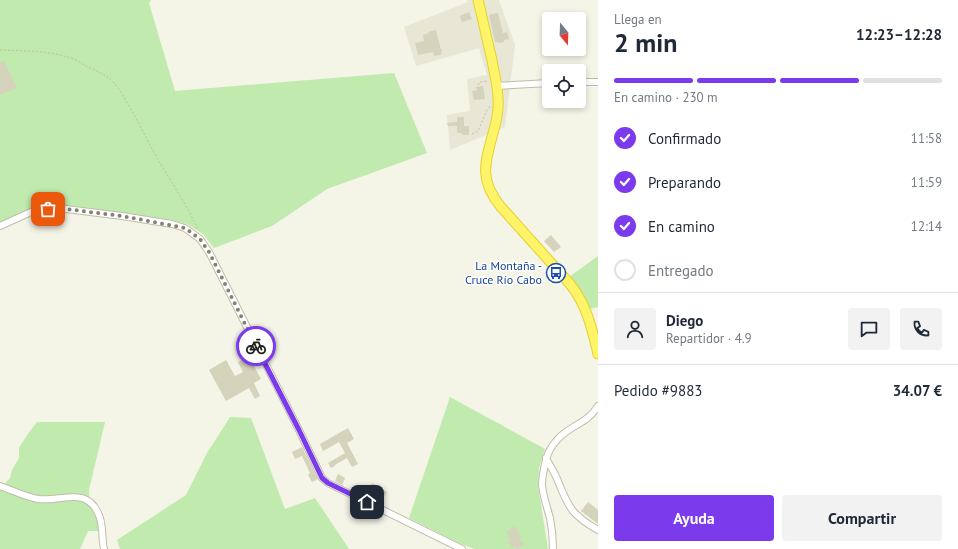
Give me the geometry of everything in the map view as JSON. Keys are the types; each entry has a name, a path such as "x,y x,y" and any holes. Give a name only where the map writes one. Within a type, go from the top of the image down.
{"highway":[{"path":"478,0 497,84 498,104 496,120 485,164 485,173 489,189 494,198 507,214 579,295 587,314 598,354"}],"street":[{"path":"586,82 598,82"},
{"path":"497,84 542,83"},
{"path":"0,226 31,212 48,209 66,209 122,216 172,224 185,228 200,239 209,252 322,478 328,483 462,549"},
{"path":"553,549 551,526 542,485 543,470 546,458 560,436 586,420 598,406"},
{"path":"546,458 573,512 598,530"},
{"path":"0,486 36,498 50,499 74,497 88,500 95,507 100,516 104,549"}],"path":[{"path":"0,50 39,52 65,57 77,61 88,68 101,72 113,81 120,89 173,186 194,220 198,231"},
{"path":"478,85 480,82 497,84"},
{"path":"472,134 478,131 488,108 492,105 498,104"}],"shaded area":[{"path":"467,0 499,0 515,45 505,127 450,150 447,115 470,111 467,79 487,75 479,48 416,66 404,27 468,2"}],"green space":[{"path":"0,0 151,0 149,3 175,91 394,73 427,153 327,189 272,226 214,248 203,234 187,224 172,220 111,212 48,205 28,210 0,224"},
{"path":"598,256 598,307 590,309 585,298 569,277"},
{"path":"450,397 545,449 539,468 538,486 548,549 475,549 461,544 409,518"},
{"path":"230,417 251,418 285,509 315,498 349,549 120,549 117,540 186,495 207,453"},
{"path":"37,422 105,422 89,490 90,507 98,520 98,531 88,531 80,549 0,549 0,489 10,478 12,470 19,458 19,448"}],"building":[{"path":"469,12 472,19 462,22 460,16"},
{"path":"498,13 503,33 507,32 509,39 498,43 495,42 489,15"},
{"path":"436,30 441,50 442,49 441,55 434,56 433,52 418,55 415,43 424,41 423,35"},
{"path":"4,61 17,88 0,95 0,63"},
{"path":"483,86 485,99 474,100 472,91 477,90 476,87"},
{"path":"457,117 464,117 464,126 469,126 469,135 457,133 457,126 448,126 447,123 457,122"},
{"path":"551,235 561,247 554,252 544,241"},
{"path":"249,357 261,379 254,383 260,396 255,399 249,388 226,401 209,370 226,360 235,376 243,372 238,362"},
{"path":"348,428 354,439 347,443 358,464 352,467 347,458 331,468 328,463 345,453 339,442 323,451 320,444"},
{"path":"302,447 318,479 312,482 308,475 310,473 302,456 295,459 292,452"},
{"path":"338,474 345,478 342,485 335,481"},
{"path":"372,483 387,492 380,504 365,495"},
{"path":"588,502 598,510 598,524 581,511"},
{"path":"515,526 521,537 519,538 524,545 518,549 515,546 512,548 508,542 511,540 506,532"}],"way so far":[{"path":"48,209 66,209 122,216 172,224 185,228 200,239 209,252 256,346"}],"place":[{"name":"La Montaña - Cruce Río Cabo","path":"556,273"}],"route":[{"path":"256,346 322,478 328,483 367,502"}]}
